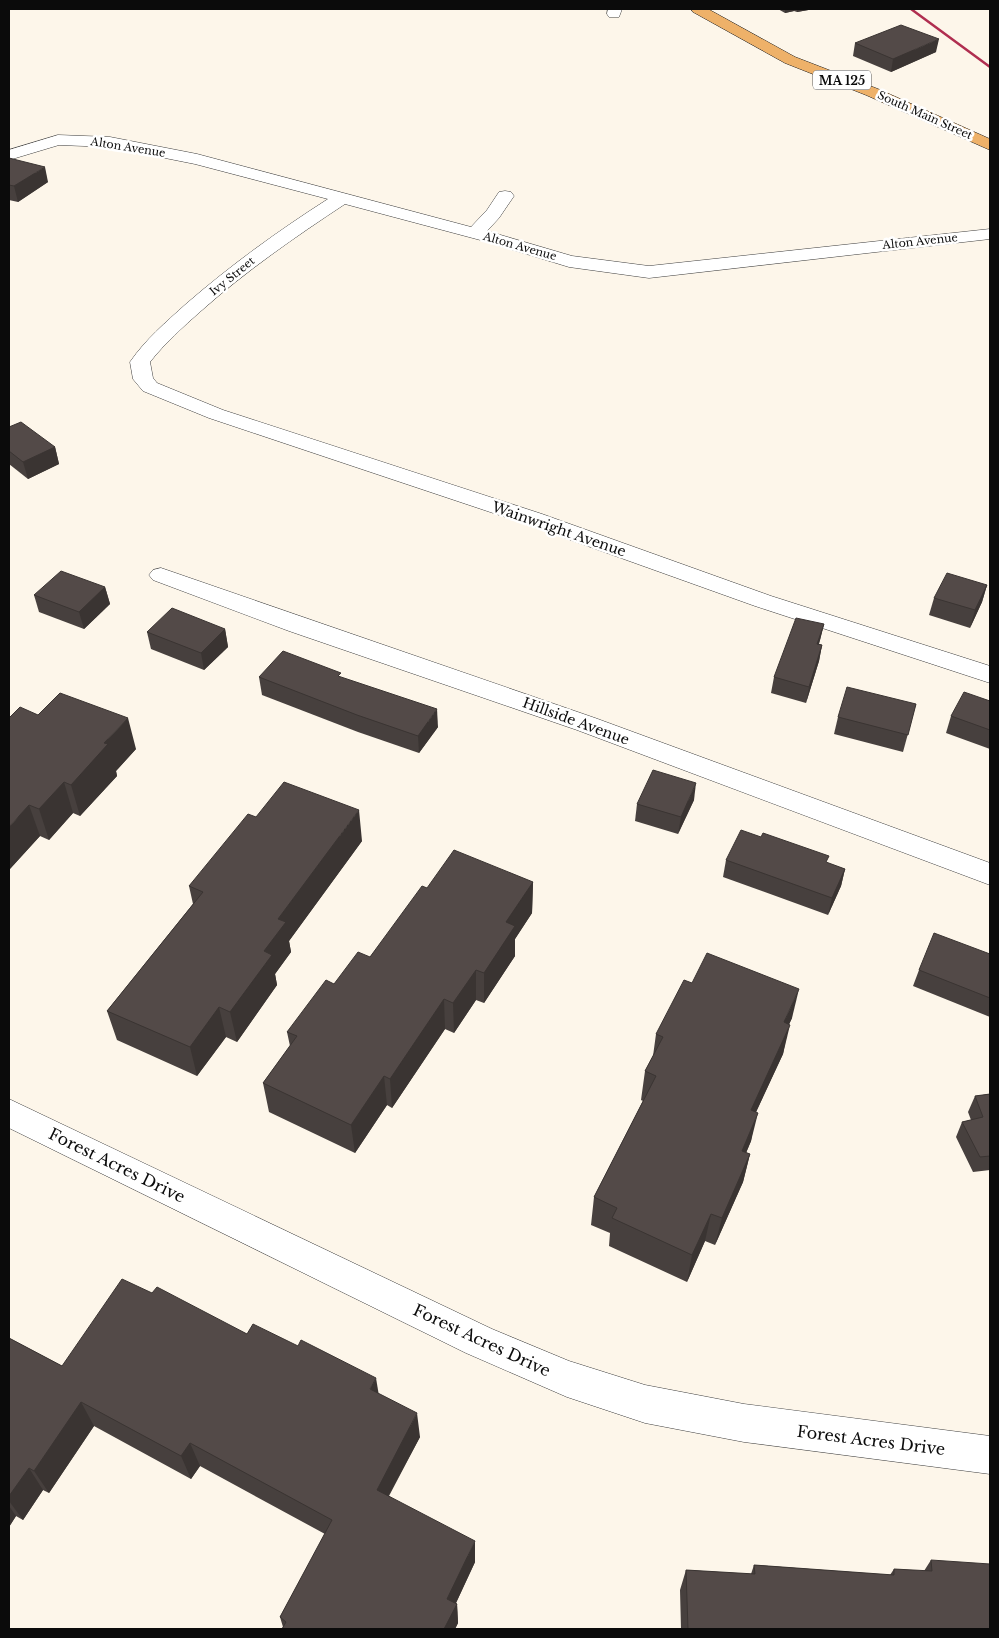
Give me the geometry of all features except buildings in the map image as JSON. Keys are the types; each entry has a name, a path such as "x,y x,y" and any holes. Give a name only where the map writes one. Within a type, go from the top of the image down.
{"main road":[{"name":"South Main Street","path":"698,9 790,60 872,92 990,144"}],"street":[{"name":"Alton Avenue","path":"9,156 58,140 110,142 176,155 475,233 568,260 610,268 649,272 990,234"},
{"path":"176,155 204,145"},
{"path":"475,233 493,214 505,196"},
{"name":"Ivy Street","path":"140,368 143,357 155,342 215,289 279,239 340,199"},
{"name":"Wainwright Avenue","path":"140,368 143,379 150,387 216,414 534,519 763,601 990,675"},
{"name":"Hillside Avenue","path":"160,575 298,625 586,724 990,874"},
{"name":"Forest Acres Drive","path":"9,1113 480,1341 566,1379 646,1404 744,1423 990,1455"}],"railway":[{"path":"911,9 990,67"}]}
